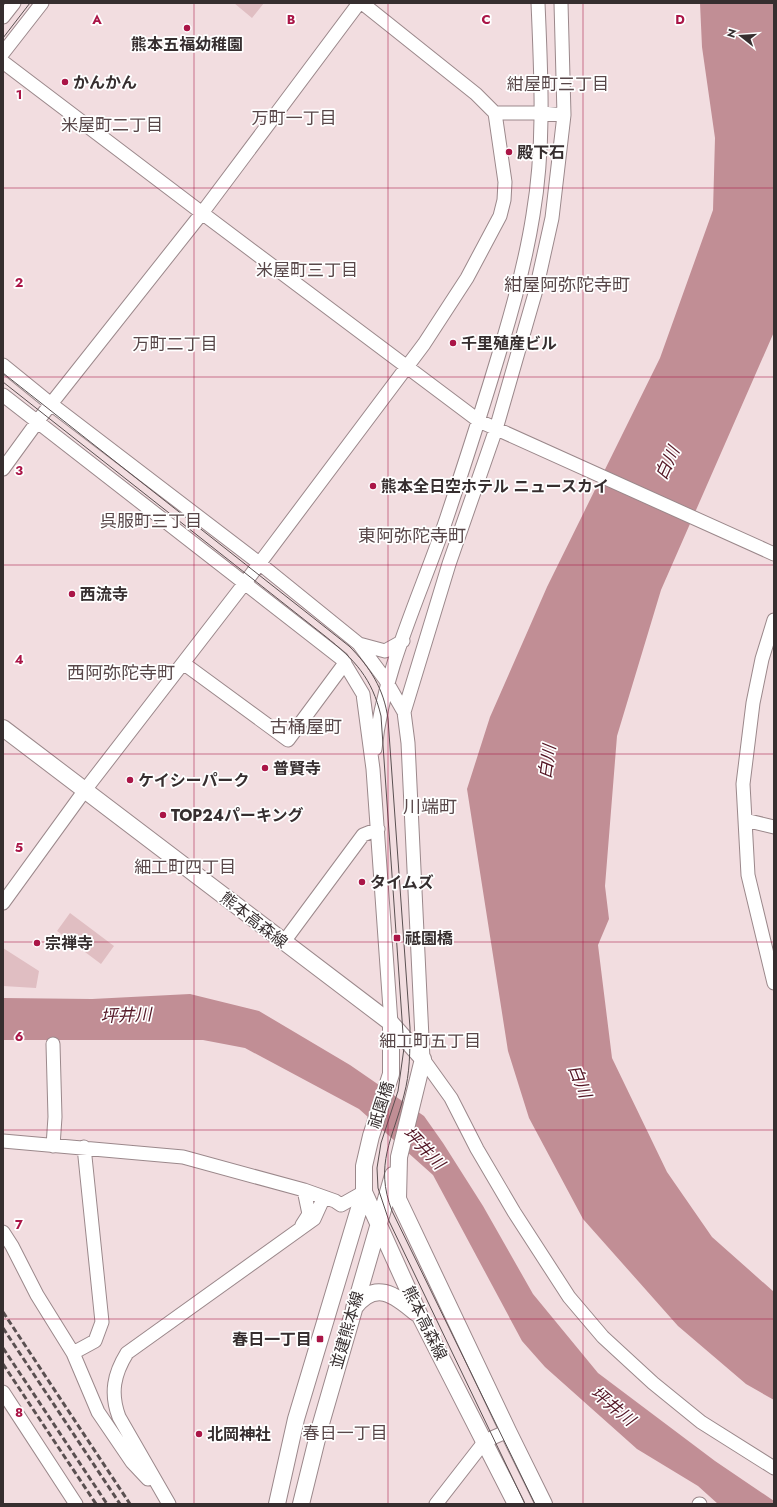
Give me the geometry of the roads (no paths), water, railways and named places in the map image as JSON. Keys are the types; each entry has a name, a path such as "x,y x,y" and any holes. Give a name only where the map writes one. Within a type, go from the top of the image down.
{"main road":[{"name":"熊本高森線","path":"3,728 391,1024 423,1059"},
{"name":"祇園橋","path":"371,1136 391,1074 391,1024"},
{"name":"祇園橋","path":"399,1153 423,1059"},
{"name":"熊本高森線","path":"371,1136 364,1166 364,1192 420,1316 516,1504"},
{"name":"熊本高森線","path":"399,1153 398,1199 544,1504"},
{"name":"並建熊本線","path":"300,1504 353,1310 399,1153"},
{"name":"並建熊本線","path":"278,1504 296,1419 364,1192"},
{"path":"353,1310 363,1297 382,1292 399,1298 420,1316"}],"street":[{"path":"3,17 14,3"},
{"path":"3,53 42,3"},
{"path":"3,469 36,423 202,214 359,3"},
{"path":"3,903 85,790 244,584 406,367 468,278 500,216 504,200 505,182 495,113 476,94 362,3"},
{"path":"373,769 377,736 388,686 479,421 519,285 532,222 542,113 538,3"},
{"path":"404,712 449,564 496,429 536,290 552,218 564,115 561,3"},
{"path":"3,62 202,214 479,421 773,554"},
{"path":"495,113 542,113 564,115"},
{"path":"3,365 51,404 259,563 359,644 404,712 408,743 423,1059 451,1098 477,1149 514,1212 569,1297 603,1337 653,1383 701,1422 774,1468"},
{"path":"3,395 36,423 342,659 345,663 363,694 373,769 391,1024"},
{"path":"774,621 762,659 750,719 743,784 748,875 774,981"},
{"path":"359,644 385,651 403,641"},
{"path":"183,663 288,740 345,663"},
{"path":"745,820 774,827"},
{"path":"283,942 363,835 378,829"},
{"path":"53,1044 55,1117 53,1146"},
{"path":"3,1141 183,1157 304,1190 335,1201 341,1205 364,1192"},
{"path":"73,1353 96,1341 102,1322 84,1147"},
{"path":"300,1229 309,1214 304,1190"},
{"path":"167,1500 119,1416 114,1404 113,1383 118,1368 127,1353 314,1219 324,1197"},
{"path":"3,1232 12,1246 37,1295 73,1353 98,1412 132,1462 167,1500"},
{"path":"3,1392 73,1503"},
{"path":"436,1504 484,1441 508,1431"}],"water":[{"name":"白川","path":"700,3 774,3 774,332 661,590 617,736 605,886 609,919 598,945 612,1058 667,1172 712,1237 774,1292 774,1400 746,1384 678,1326 583,1219 529,1118 508,1051 467,789 490,717 547,587 660,358 713,210 715,138 702,47"},
{"name":"坪井川","path":"190,994 259,1011 350,1065 424,1116 483,1206 533,1294 598,1373 715,1461 774,1501 774,1504 718,1504 698,1486 637,1449 545,1367 522,1341 433,1175 359,1109 245,1048 203,1040 3,1040 3,998 92,999"}],"tram line":[{"path":"3,38 30,3"},
{"path":"3,373 349,646 370,670 375,679 383,698 388,719 410,1028 409,1062 406,1087 387,1152 385,1165 387,1194 392,1211 535,1504"},
{"path":"3,382 336,645 354,662 373,691 381,716 404,1048 398,1091 381,1143 377,1168 378,1188 389,1221 525,1504"}],"railway":[{"path":"3,1312 130,1504"},
{"path":"3,1328 120,1504"},
{"path":"3,1348 107,1504"},
{"path":"3,1364 96,1504"}],"place":[{"name":"熊本五福幼稚園","path":"187,28"},
{"name":"かんかん","path":"65,82"},
{"name":"殿下石","path":"509,152"},
{"name":"千里殖産ビル","path":"453,343"},
{"name":"熊本全日空ホテル ニュースカイ","path":"373,486"},
{"name":"西流寺","path":"72,594"},
{"name":"普賢寺","path":"265,768"},
{"name":"ケイシーパーク","path":"130,780"},
{"name":"TOP24パーキング","path":"163,815"},
{"name":"タイムズ","path":"362,882"},
{"name":"祗園橋","path":"397,938"},
{"name":"宗禅寺","path":"37,943"},
{"name":"春日一丁目","path":"320,1339"},
{"name":"北岡神社","path":"199,1434"}],"district":[{"name":"紺屋町三丁目","path":"558,84"},
{"name":"万町一丁目","path":"294,118"},
{"name":"米屋町二丁目","path":"112,125"},
{"name":"米屋町三丁目","path":"307,270"},
{"name":"紺屋阿弥陀寺町","path":"567,285"},
{"name":"万町二丁目","path":"175,344"},
{"name":"呉服町三丁目","path":"151,521"},
{"name":"東阿弥陀寺町","path":"412,536"},
{"name":"西阿弥陀寺町","path":"121,673"},
{"name":"古桶屋町","path":"306,727"},
{"name":"川端町","path":"430,807"},
{"name":"細工町四丁目","path":"185,867"},
{"name":"細工町五丁目","path":"430,1041"},
{"name":"春日一丁目","path":"345,1433"}]}
